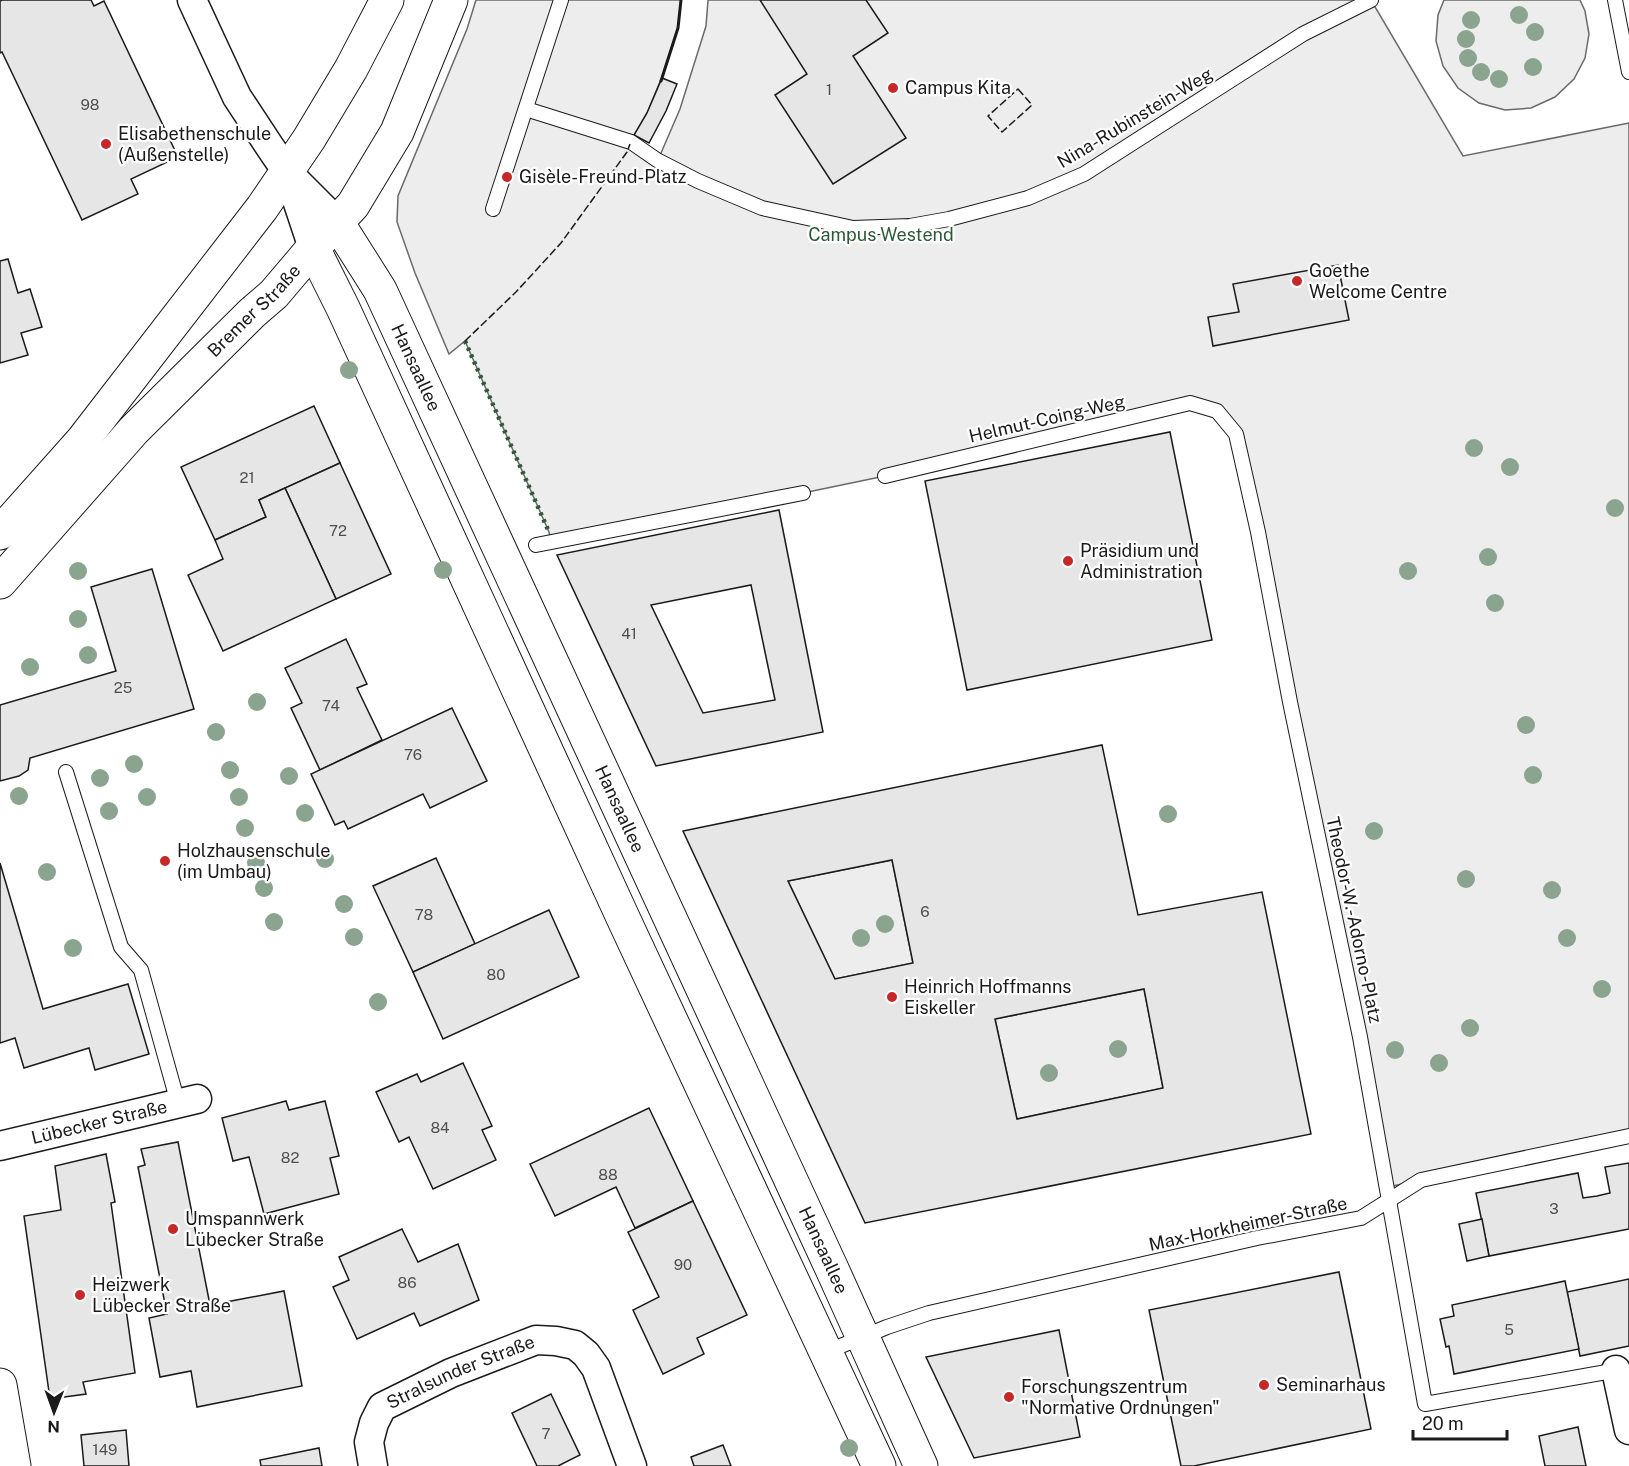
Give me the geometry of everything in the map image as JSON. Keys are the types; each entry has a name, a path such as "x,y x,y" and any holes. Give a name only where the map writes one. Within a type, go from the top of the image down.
{"main road":[{"path":"0,533 82,441 240,238 309,139 351,69 387,0"},
{"name":"Bremer Straße","path":"0,582 134,430 274,294 353,205 397,132 451,0"},
{"name":"Hansaallee","path":"337,222 380,290 921,1466"},
{"name":"Hansaallee","path":"313,248 343,308 630,933 879,1466"},
{"path":"0,1384 14,1466"}],"street":[{"name":"Hansaallee","path":"192,0 237,97 287,172 337,222"},
{"name":"Hansaallee","path":"287,172 313,248"},
{"name":"Lübecker Straße","path":"0,1146 188,1101"},
{"name":"Stralsunder Straße","path":"373,1466 369,1442 374,1423 382,1407 451,1373 536,1340 575,1345 586,1354 596,1368 632,1466"},
{"path":"1623,1369 1629,1430"}],"lane":[{"path":"493,209 561,0"},
{"name":"Nina-Rubinstein-Weg","path":"526,109 631,142 657,160 698,181 762,208 853,228 910,225 949,219 1028,198 1084,174 1303,34 1371,0"},
{"path":"1615,0 1629,72"},
{"name":"Helmut-Coing-Weg","path":"885,476 1190,403 1217,411"},
{"name":"Theodor-W.-Adorno-Platz","path":"1217,411 1236,434 1258,532 1290,702 1360,1037 1390,1199"},
{"path":"536,545 803,493"},
{"path":"66,772 122,947 141,970 188,1101"},
{"path":"1623,1369 1425,1404 1390,1199 1421,1180 1629,1136"},
{"name":"Max-Horkheimer-Straße","path":"826,1352 887,1327 940,1310 1257,1238 1362,1218 1390,1199"}],"shaded area":[{"name":"Campus Westend","path":"476,0 681,0 678,28 662,77 647,113 631,142 658,160 680,109 706,26 708,0 1371,0 1463,156 1629,123 1629,1136 1388,1187 1236,434 1217,411 1190,403 885,476 551,542 549,532 465,341 449,354 415,273 397,222 398,196 467,29"},
{"path":"1444,0 1580,0 1585,11 1589,34 1585,58 1574,79 1555,97 1531,108 1505,110 1479,103 1458,88 1443,66 1436,41 1438,15"},
{"path":"892,860 913,963 835,979 788,881"},
{"path":"1144,989 1163,1088 1017,1119 995,1019"}],"building":[{"path":"91,0 94,6 104,1 178,157 131,179 138,194 82,220 2,52 0,53 0,1"},
{"path":"760,0 866,0 888,33 853,56 906,138 833,184 775,95 807,74"},
{"path":"662,78 677,84 649,143 634,135 647,113"},
{"path":"8,259 18,293 30,289 42,327 21,333 28,355 0,363 0,261"},
{"path":"1338,265 1349,320 1213,346 1208,317 1239,312 1233,284"},
{"path":"314,406 340,463 259,500 266,517 215,540 181,467"},
{"name":"Präsidium und Administration","path":"1170,432 1212,640 967,690 925,481"},
{"path":"340,463 391,574 336,599 285,488"},
{"path":"285,488 336,599 223,651 188,575 223,559 215,540 266,517 259,500"},
{"path":"779,510 823,732 656,766 557,555","holes":["751,585 775,700 703,713 651,605"]},
{"path":"152,569 194,709 30,758 28,770 19,776 0,781 0,705 116,671 91,587"},
{"path":"346,639 367,684 357,688 382,740 320,770 291,708 302,703 285,668"},
{"path":"452,708 487,781 430,808 423,794 348,829 344,821 335,825 311,774"},
{"path":"1102,745 1138,915 1262,892 1311,1134 865,1223 683,831","holes":["892,860 913,963 835,979 788,881","1144,989 1163,1088 1017,1119 995,1019"]},
{"path":"436,858 475,944 413,972 373,886"},
{"path":"0,863 43,1009 128,984 149,1054 95,1070 89,1048 24,1068 15,1038 0,1043"},
{"path":"549,910 579,977 443,1039 413,972"},
{"path":"463,1063 492,1126 482,1130 496,1160 433,1189 409,1137 399,1142 376,1092 417,1074 421,1082"},
{"path":"286,1101 289,1110 325,1101 339,1156 330,1158 339,1194 264,1214 249,1157 233,1161 222,1118"},
{"path":"649,1108 693,1201 635,1228 616,1187 555,1216 530,1164"},
{"name":"Umspannwerk Lübecker Straße","path":"178,1142 210,1305 284,1291 302,1386 197,1407 191,1371 160,1377 149,1318 167,1314 138,1167 145,1165 141,1149"},
{"name":"Heizwerk Lübecker Straße","path":"106,1154 115,1202 111,1203 135,1373 83,1382 86,1394 50,1399 24,1216 61,1210 55,1166"},
{"path":"1629,1163 1629,1229 1489,1256 1476,1193 1578,1173 1583,1198 1597,1196 1610,1193 1605,1167"},
{"path":"693,1201 747,1315 697,1338 704,1354 663,1374 633,1310 659,1297 628,1232"},
{"path":"1482,1219 1489,1256 1467,1261 1459,1224"},
{"path":"402,1229 418,1262 458,1244 479,1300 420,1326 414,1313 357,1339 333,1287 349,1280 339,1257"},
{"name":"Seminarhaus","path":"1339,1272 1371,1429 1194,1466 1181,1466 1149,1310"},
{"path":"1629,1279 1629,1346 1580,1356 1567,1292"},
{"path":"1565,1281 1579,1349 1454,1374 1449,1346 1446,1347 1440,1319 1454,1316 1452,1305"},
{"name":"Forschungszentrum \"Normative Ordnungen\"","path":"1059,1330 1080,1437 974,1458 926,1357"},
{"path":"551,1394 580,1455 558,1466 537,1466 512,1413"},
{"path":"1578,1427 1586,1466 1545,1466 1539,1436"},
{"path":"126,1430 129,1466 84,1466 81,1435"},
{"path":"723,1445 731,1466 694,1466 691,1457"},
{"path":"319,1448 322,1466 261,1466 260,1460"}],"hedge":[{"path":"465,341 549,532"}],"fence":[{"path":"1018,89 1032,105 1002,132 988,116 1018,89"},
{"path":"465,341 516,292 561,243 627,152 630,144"}],"wall":[{"path":"661,81 678,28 681,0"}],"place":[{"name":"Campus Kita","path":"893,88"},
{"name":"Elisabethenschule (Außenstelle)","path":"106,144"},
{"name":"Gisèle-Freund-Platz","path":"507,177"},
{"name":"Goethe Welcome Centre","path":"1297,281"},
{"name":"Präsidium und Administration","path":"1068,561"},
{"name":"Holzhausenschule (im Umbau)","path":"165,861"},
{"name":"Heinrich Hoffmanns Eiskeller","path":"892,997"},
{"name":"Umspannwerk Lübecker Straße","path":"173,1229"},
{"name":"Heizwerk Lübecker Straße","path":"80,1295"},
{"name":"Seminarhaus","path":"1264,1385"},
{"name":"Forschungszentrum \"Normative Ordnungen\"","path":"1009,1397"}]}
